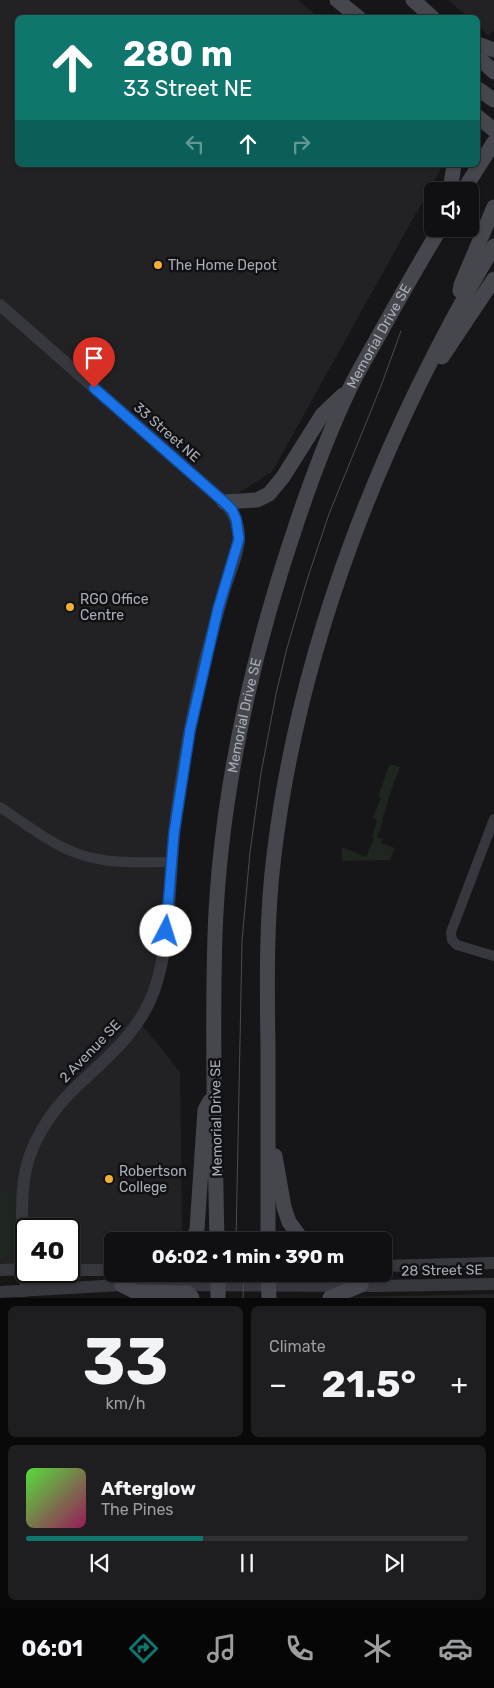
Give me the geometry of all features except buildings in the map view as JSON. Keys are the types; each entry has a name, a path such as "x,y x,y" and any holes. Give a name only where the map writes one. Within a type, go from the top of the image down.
{"main road":[{"path":"337,0 355,15"},
{"path":"413,0 430,15"},
{"path":"480,45 494,50"},
{"path":"480,59 494,72"},
{"path":"480,90 494,100"},
{"path":"480,119 494,130"},
{"path":"480,164 494,142"},
{"path":"451,182 454,167"},
{"path":"469,182 478,167"},
{"path":"459,305 461,285 494,207"},
{"path":"415,269 424,237"},
{"name":"Memorial Drive SE","path":"217,1232 214,1094 215,932 222,852 233,769 254,666 282,566 315,472 350,389 415,269 435,237"},
{"path":"268,1232 267,955 274,856 293,740 323,627 375,483 421,380 459,305 494,246"},
{"path":"421,380 436,367 494,279"},
{"path":"224,502 256,500 268,494 283,477 322,415 350,389"},
{"path":"196,1232 205,1110 214,1094"},
{"path":"268,1115 284,1207 289,1222 296,1232"},
{"path":"122,1285 136,1292 188,1293 192,1298"},
{"path":"330,1298 361,1286"}],"street":[{"name":"33 Street NE","path":"0,305 224,502"},
{"name":"2 Avenue SE","path":"23,1218 22,1199 24,1179 39,1135 55,1110 128,1036 146,1010 160,971 164,949 178,800 190,730 218,609 239,539 236,519 232,510 224,502"},
{"path":"0,807 50,840 77,853 98,859 172,862"},
{"path":"494,819 451,932 452,940 457,945 494,956"},
{"name":"28 Street SE","path":"392,1266 494,1263"},
{"path":"0,1270 15,1269"},
{"path":"80,1270 104,1270"},
{"name":"28 Street SE","path":"0,1292 26,1295 122,1285 361,1286 494,1284"}],"shaded area":[{"path":"0,0 298,0 316,15 15,15 15,167 442,167 434,182 424,182 424,199 272,472 224,502 238,526 190,731 164,949 139,1021 180,1072 182,1232 104,1232 104,1270 80,1270 80,1218 15,1218 15,1269 0,1270"},
{"path":"448,0 494,0 494,31 488,35 480,28 480,15 466,15"},
{"path":"390,764 400,767 377,837 383,839 381,843 395,848 390,860 342,861 342,847 366,857 374,838 372,837 377,820 373,818 381,798 378,796"},
{"path":"0,1191 13,1192 13,1248 8,1257 0,1261"},
{"path":"494,1294 494,1298 343,1298 346,1297"}],"tram line":[{"path":"236,1232 242,941 250,852 261,773 276,694 307,580 329,514 381,386 401,331"},
{"path":"243,1298 244,1282"}],"place":[{"name":"The Home Depot","path":"158,265"},
{"name":"RGO Office Centre","path":"70,607"},
{"name":"Robertson College","path":"109,1179"}],"route":[{"path":"94,388 232,510 239,533 238,546 218,609 204,664 190,730 174,833 166,931"}]}
